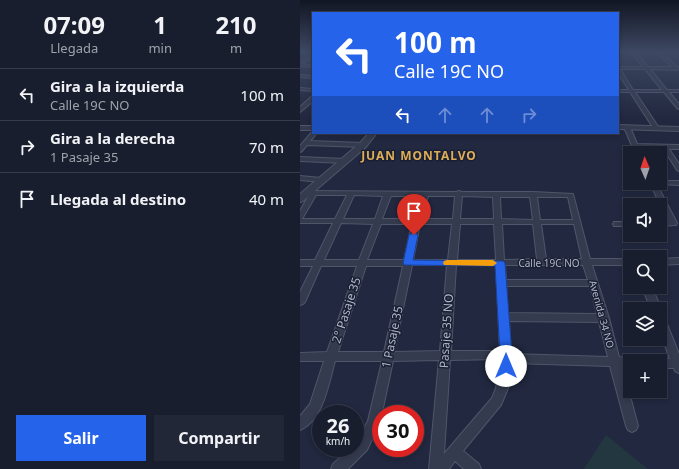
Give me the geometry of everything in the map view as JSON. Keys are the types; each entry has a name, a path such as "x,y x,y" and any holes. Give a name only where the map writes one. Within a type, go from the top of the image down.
{"street":[{"path":"621,74 655,126"},
{"path":"652,74 679,107"},
{"path":"300,76 312,77"},
{"path":"300,89 312,90"},
{"path":"619,91 679,91"},
{"path":"300,110 312,99"},
{"path":"619,123 679,128"},
{"path":"300,124 312,124"},
{"path":"619,127 679,124"},
{"path":"627,127 635,146"},
{"path":"300,128 312,128"},
{"path":"300,150 313,134"},
{"path":"300,217 307,195 321,180 363,145 372,134"},
{"path":"306,143 363,145"},
{"path":"667,146 679,147"},
{"path":"667,151 679,169"},
{"path":"300,158 344,161"},
{"path":"300,178 321,180"},
{"path":"667,183 679,183"},
{"path":"307,195 388,193 533,194 542,263"},
{"name":"2° Pasaje 35","path":"303,419 314,407 362,263 388,193"},
{"name":"1 Pasaje 35","path":"338,469 355,454 369,433 374,422 417,220 425,193"},
{"name":"Pasaje 35 NO","path":"436,469 444,354 459,193"},
{"path":"300,302 317,263 351,194"},
{"path":"440,469 455,453 497,401 502,388 506,357 496,194"},
{"name":"Avenida 34 NO","path":"533,194 567,194 571,196 587,263 604,318 632,426"},
{"path":"667,211 673,223 667,223"},
{"path":"300,221 497,220 577,222"},
{"path":"617,224 623,224"},
{"path":"667,262 679,261"},
{"name":"Calle 19C NO","path":"300,263 623,262"},
{"path":"502,282 594,283"},
{"path":"504,317 604,318"},
{"path":"667,337 678,365 667,364"},
{"path":"300,357 444,354 623,362"},
{"path":"455,453 474,469"}],"shaded area":[{"path":"606,435 648,469 584,469"}],"slow traffic":[{"path":"447,263 493,263"}],"district":[{"name":"JUAN MONTALVO","path":"419,155"}],"route":[{"path":"414,235 408,263 500,263 506,366"}]}
